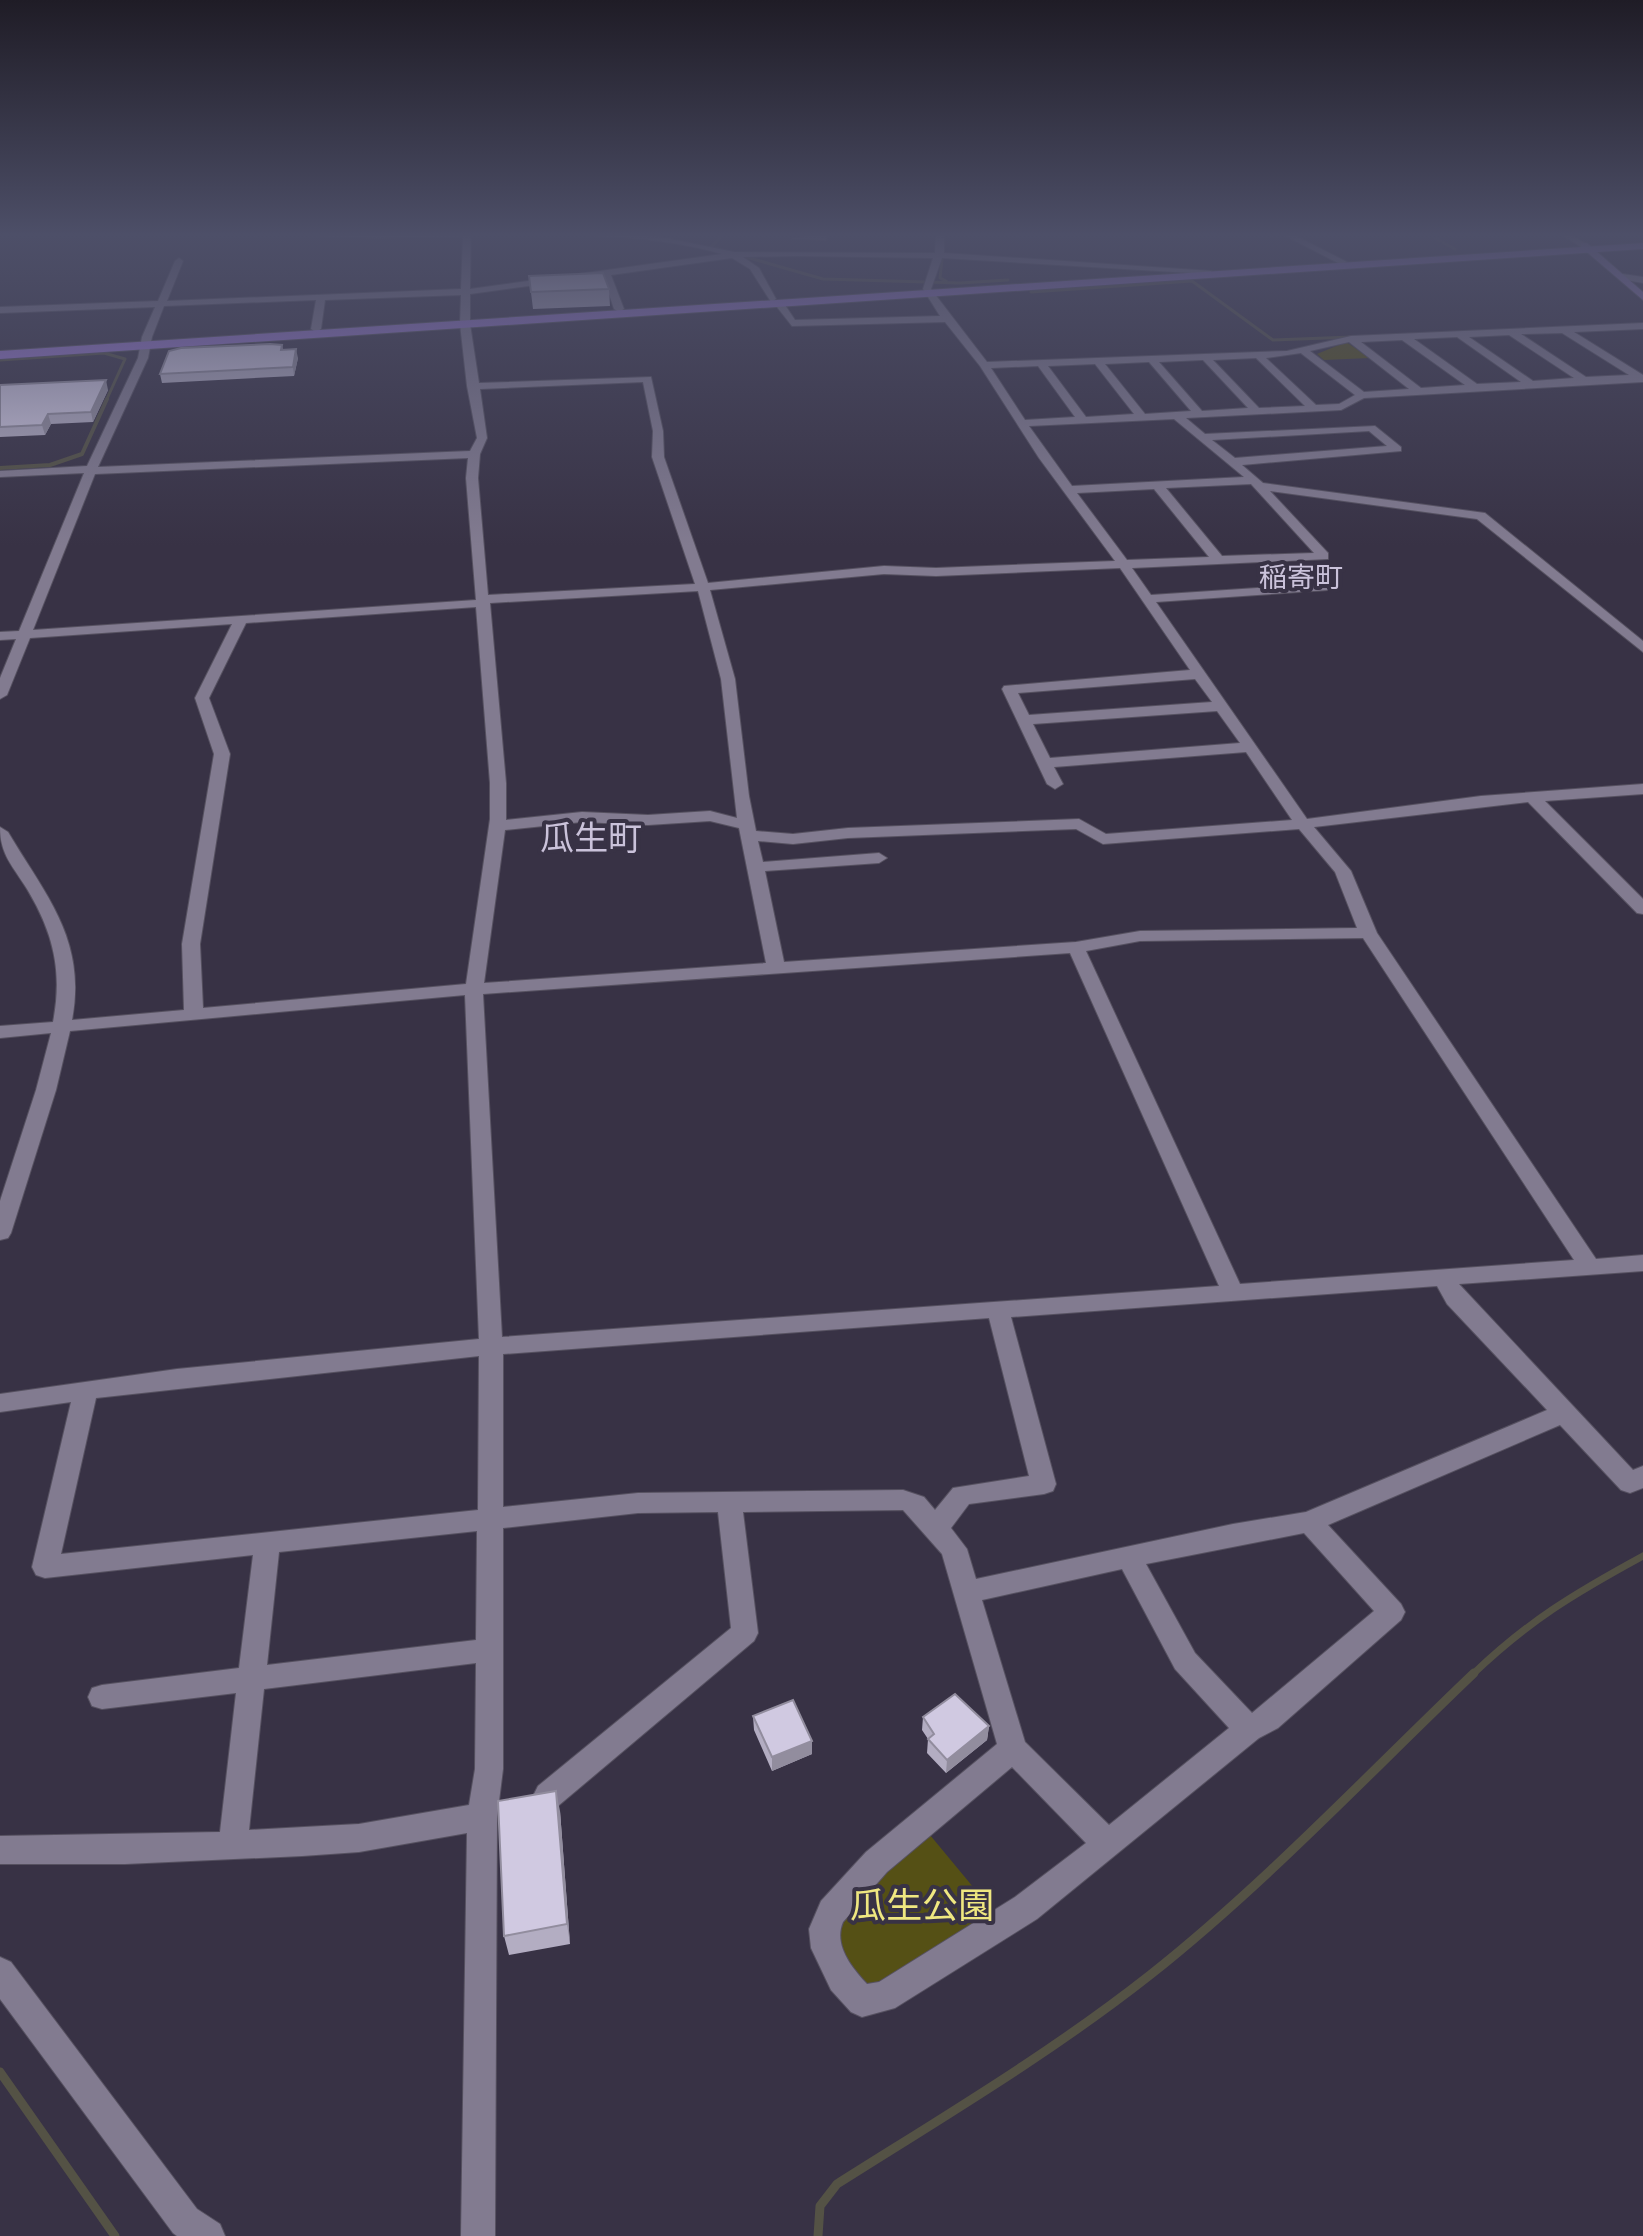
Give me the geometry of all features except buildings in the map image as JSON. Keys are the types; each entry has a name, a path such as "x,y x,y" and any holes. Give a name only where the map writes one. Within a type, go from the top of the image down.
{"highway":[{"path":"146,343 215,337"},
{"path":"0,352 232,337"}],"street":[{"path":"0,695 148,337"},
{"path":"467,337 472,386 482,438 474,454 472,478 498,783 497,826 474,989 491,1348 489,1769 482,1817 478,2236"},
{"path":"961,337 984,365 1021,423 1303,824 1343,871 1368,933 1590,1267"},
{"path":"984,365 1259,356 1305,352 1351,339 1395,337"},
{"path":"1404,337 1488,397"},
{"path":"1463,337 1531,384"},
{"path":"1519,337 1585,381"},
{"path":"1576,337 1642,378"},
{"path":"1351,339 1418,391"},
{"path":"1305,352 1362,395"},
{"path":"1259,356 1313,408"},
{"path":"1206,358 1256,411"},
{"path":"1152,360 1199,414"},
{"path":"1099,362 1142,417"},
{"path":"1042,364 1083,420"},
{"path":"1021,423 1341,407 1362,395 1642,378"},
{"path":"472,386 647,379 658,431 658,457 703,587 728,679 741,796 776,966"},
{"path":"0,636 703,587 902,569 936,572 1324,556 1257,483 1176,415"},
{"path":"1203,437 1371,428 1397,449 1233,462"},
{"path":"0,474 474,454"},
{"path":"1069,490 1257,483 1481,516 1613,620 1643,648"},
{"path":"1157,485 1218,560"},
{"path":"1147,599 1328,586"},
{"path":"194,1015 191,944 222,754 202,698 241,620"},
{"path":"1055,784 1009,689 1199,674"},
{"path":"1023,720 1221,706"},
{"path":"1044,763 1249,747"},
{"path":"497,826 582,817 648,820 710,816 749,830 793,839 848,833 1079,824 1103,839 1303,824 1532,797 1643,789"},
{"path":"1532,797 1643,909"},
{"path":"0,832 65,952 68,995 63,1027 0,1233"},
{"path":"756,867 879,858"},
{"path":"0,1032 474,989 1076,947 1140,936 1368,933"},
{"path":"1076,947 1233,1293"},
{"path":"0,1403 265,1368 491,1348 1590,1267 1640,1266"},
{"path":"1444,1278 1455,1298 1630,1483 1643,1476"},
{"path":"935,1529 962,1495 1044,1484 998,1310"},
{"path":"86,1390 45,1567 638,1503 903,1500 915,1504 954,1549 1013,1749 1108,1844"},
{"path":"968,1592 1233,1534 1309,1522 1564,1413"},
{"path":"548,1796 745,1633 729,1502"},
{"path":"1013,1749 900,1842 835,1906 824,1928 826,1945 847,1991 862,2001 884,1997 1026,1908 1249,1729 1268,1719 1392,1612 1309,1522"},
{"path":"233,1845 267,1543"},
{"path":"1130,1559 1185,1661 1249,1729"},
{"path":"102,1697 489,1650"},
{"path":"0,1850 125,1850 359,1838 482,1817"},
{"path":"0,1973 185,2221 208,2236"}],"green space":[{"path":"1346,342 1370,358 1324,360 1317,354"},
{"name":"瓜生公園","path":"930,1835 993,1911 872,1987 853,1982 836,1940 839,1923 875,1881"}],"waterway":[{"path":"1269,337 1273,340 1343,337"},
{"path":"0,360 104,353 125,359 106,401"},
{"path":"0,468 50,465 82,454 107,399"},
{"path":"1472,1675 1553,1609 1643,1556"},
{"path":"818,2236 820,2206 837,2184 1035,2058 1150,1975 1275,1866 1474,1673"},
{"path":"0,2072 115,2236"}],"district":[{"name":"稲寄町","path":"1301,577"},
{"name":"瓜生町","path":"591,838"}]}
